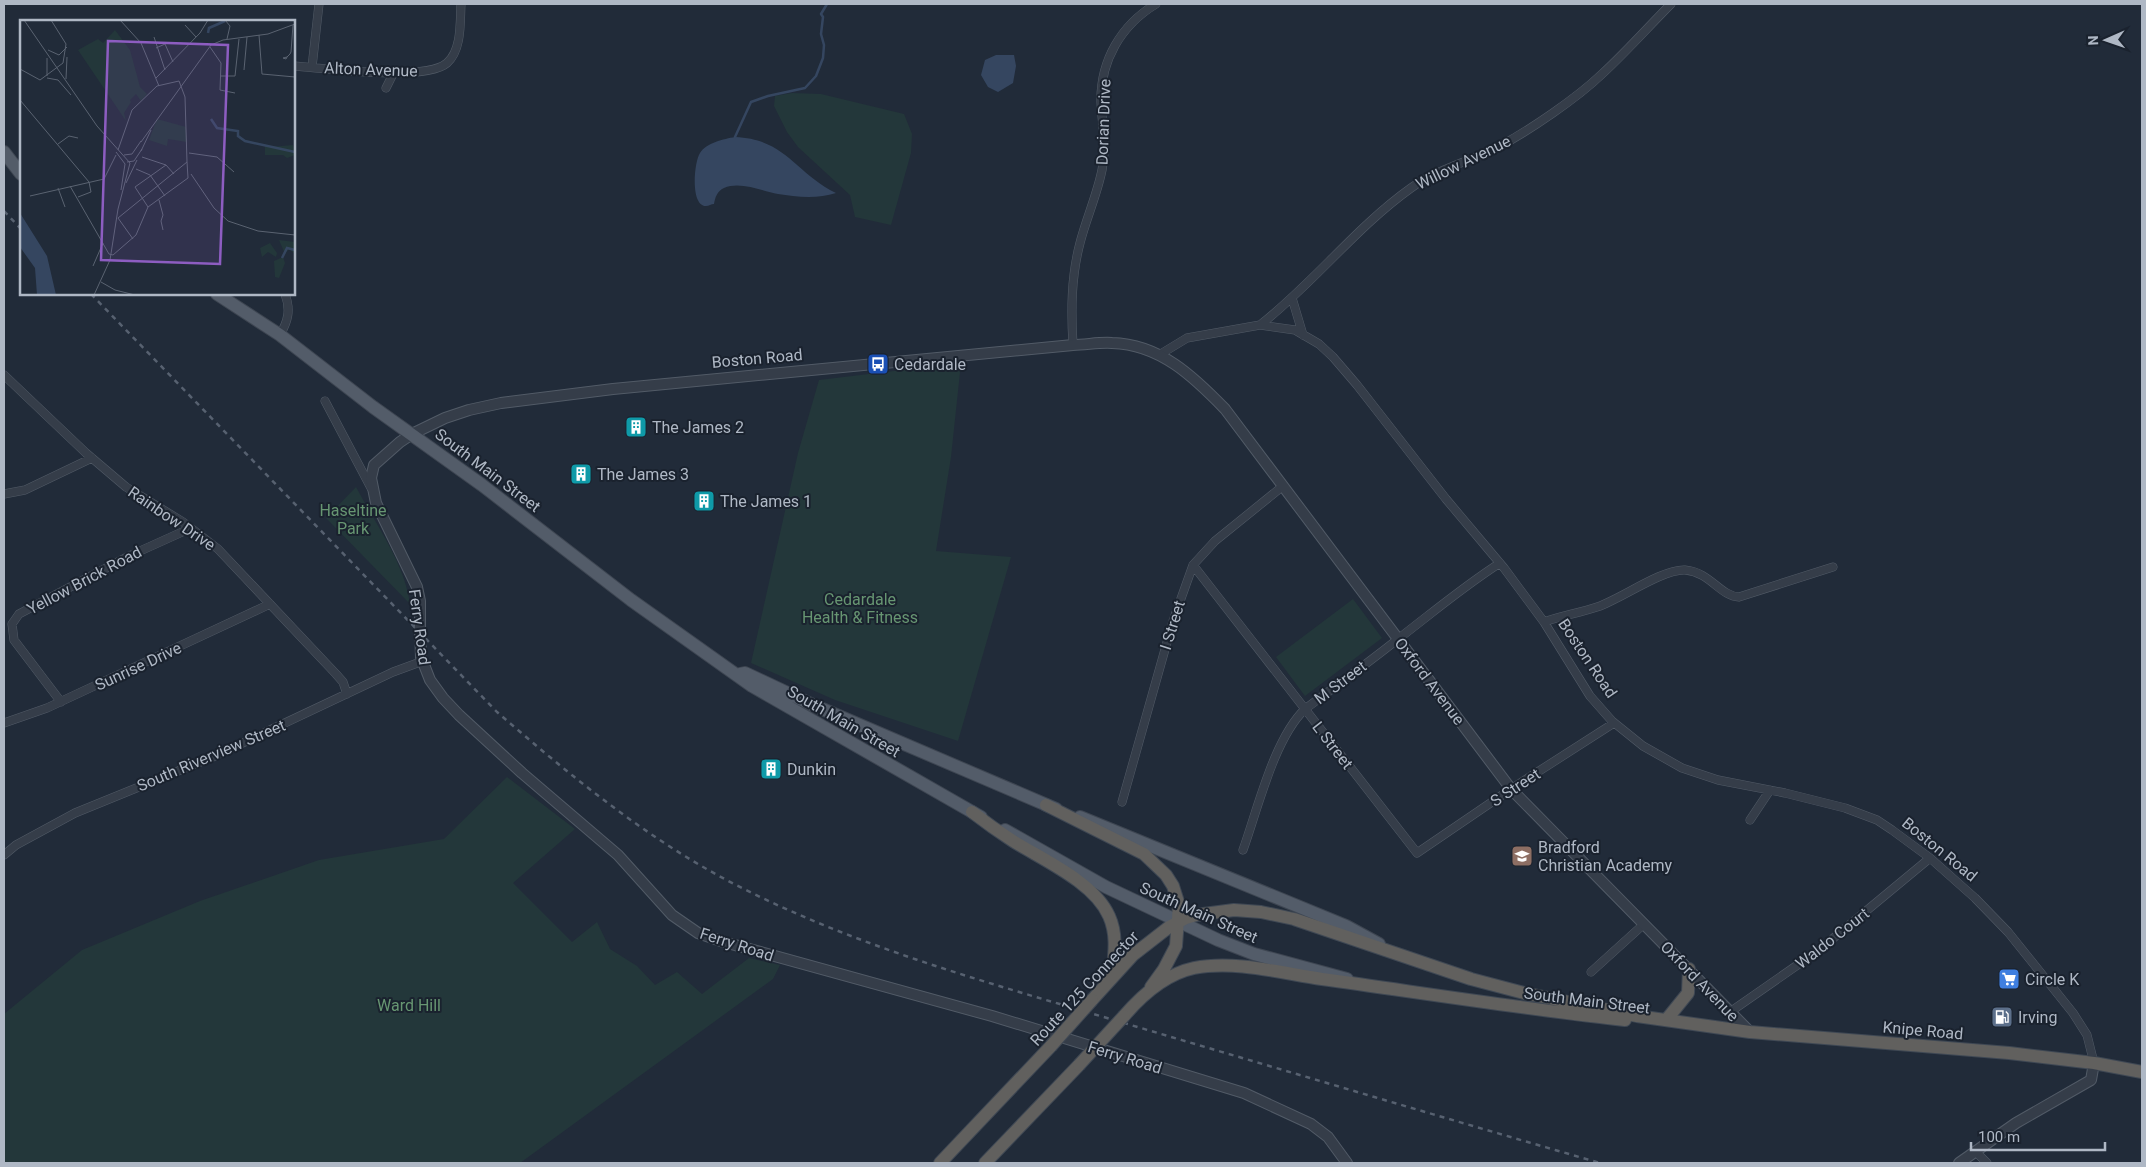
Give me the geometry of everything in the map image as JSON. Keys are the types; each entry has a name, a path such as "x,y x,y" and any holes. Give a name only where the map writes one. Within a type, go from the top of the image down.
{"highway":[{"path":"985,1163 1148,991 1172,956 1178,938 1179,906 1173,886 1152,861 1144,854 1046,805"},
{"path":"972,812 1011,840 1074,878 1100,902 1109,915 1114,934 1112,977"},
{"name":"Route 125 Connector","path":"940,1163 1051,1046 1112,977 1148,942 1179,921 1208,913 1234,910 1261,912 1294,919 1401,955"},
{"name":"South Main Street","path":"1401,955 1471,979 1524,993 1637,1016 1750,1032"},
{"path":"1148,991 1187,970 1217,966 1360,984"},
{"path":"1666,1019 1688,993 1689,969"},
{"name":"South Main Street","path":"1360,984 1537,1011 1670,1026 1700,1025"},
{"name":"Knipe Road","path":"1750,1032 2009,1053 2094,1062"},
{"path":"2094,1062 2142,1072"}],"main road":[{"path":"4,152 20,171"},
{"name":"South Main Street","path":"218,295 280,336 631,600 768,696 1106,887 1218,940 1254,954 1296,967 1342,976 1360,984"},
{"name":"South Main Street","path":"737,675 745,673 813,706 1014,789 1046,805 1102,825 1328,918 1401,955"}],"street":[{"path":"312,67 319,4"},
{"name":"Alton Avenue","path":"295,66 394,72 427,71 448,63 459,40 461,4"},
{"name":"Dorian Drive","path":"1073,345 1071,308 1075,267 1079,244 1102,171 1104,154 1101,101 1104,70 1117,40 1137,17 1156,4"},
{"name":"Willow Avenue","path":"1260,325 1292,298 1351,238 1388,204 1413,186 1500,146 1544,118 1601,75 1671,4"},
{"path":"386,88 394,72"},
{"path":"280,336 289,314 285,295"},
{"path":"1292,298 1303,335"},
{"name":"Boston Road","path":"1159,355 1187,338 1260,325 1289,329 1319,344 1333,357 1500,564 1544,622 1590,696 1614,723 1643,746 1682,768 1718,780 1770,790 1860,813 1877,820 1930,858 1992,914 2058,993 2087,1035 2094,1062"},
{"name":"Boston Road","path":"412,434 444,418 469,410 528,399 718,378 1111,343"},
{"name":"Oxford Avenue","path":"1111,343 1141,348 1159,355 1204,386 1226,409 1511,789 1750,1032"},
{"name":"Rainbow Drive","path":"4,375 126,488 191,528 218,548 336,674 347,694"},
{"path":"324,401 372,490"},
{"name":"Ferry Road","path":"412,434 374,465 371,472 372,490 382,517 417,587 420,601 422,659 430,680 443,698 522,773 618,855 672,915 698,932 733,945 992,1016 1244,1093 1311,1124 1328,1137 1347,1163"},
{"path":"4,494 25,490 92,458"},
{"name":"I Street","path":"1122,802 1170,629 1193,565 1215,541 1283,486"},
{"name":"Yellow Brick Road","path":"61,702 14,640 12,624 19,614 136,553 191,528"},
{"name":"M Street","path":"1243,850 1278,750 1288,729 1305,708 1458,592 1500,564"},
{"name":"L Street","path":"1193,565 1417,853"},
{"path":"1544,622 1595,608 1616,600 1648,582 1683,570 1705,575 1728,594 1739,597 1833,567"},
{"name":"Sunrise Drive","path":"4,723 32,715 270,604"},
{"name":"South Riverview Street","path":"4,855 16,845 75,814 215,756 422,659"},
{"name":"S Street","path":"1417,853 1511,789 1614,723"},
{"path":"1750,820 1770,790"},
{"name":"Waldo Court","path":"1730,1012 1819,950 1930,858"},
{"path":"1591,972 1644,924"},
{"path":"1960,1163 2016,1123 2090,1080 2094,1062"},
{"path":"1976,1152 1987,1163"}],"green space":[{"path":"792,93 821,94 904,114 912,134 911,153 891,225 855,217 850,195 798,147 787,132 774,106 775,96"},
{"name":"Cedardale Health & Fitness","path":"961,363 951,457 936,551 1011,557 958,741 835,700 751,663 798,453 819,380"},
{"name":"Haseltine Park","path":"356,487 396,559 407,589 410,604 326,518"},
{"path":"1353,599 1382,638 1305,696 1276,657"},
{"name":"Ward Hill","path":"507,777 575,829 513,883 572,942 597,922 610,949 637,966 655,985 677,972 702,994 749,958 780,965 773,979 520,1163 4,1163 4,1014 82,950 200,901 319,860 444,839"}],"water":[{"path":"996,55 1014,55 1016,66 1013,83 998,92 988,87 981,75 985,60"},
{"path":"735,137 752,139 779,150 810,176 836,193 814,197 800,197 751,187 730,186 720,191 714,204 706,206 701,204 695,192 696,165 700,153 711,144"}],"waterway":[{"path":"735,137 751,102 768,96 805,88 816,76 823,58 824,45 821,34 823,17 821,14 827,4"}],"railway":[{"path":"4,211 20,228"},
{"path":"92,295 497,712 614,808 676,851 709,870 788,910 835,930 930,964 1600,1163"}],"place":[{"name":"Cedardale","path":"878,364"},
{"name":"The James 2","path":"636,427"},
{"name":"The James 3","path":"581,474"},
{"name":"The James 1","path":"704,501"},
{"name":"Dunkin","path":"771,769"},
{"name":"Bradford Christian Academy","path":"1522,856"},
{"name":"Circle K","path":"2009,979"},
{"name":"Irving","path":"2002,1017"}]}
